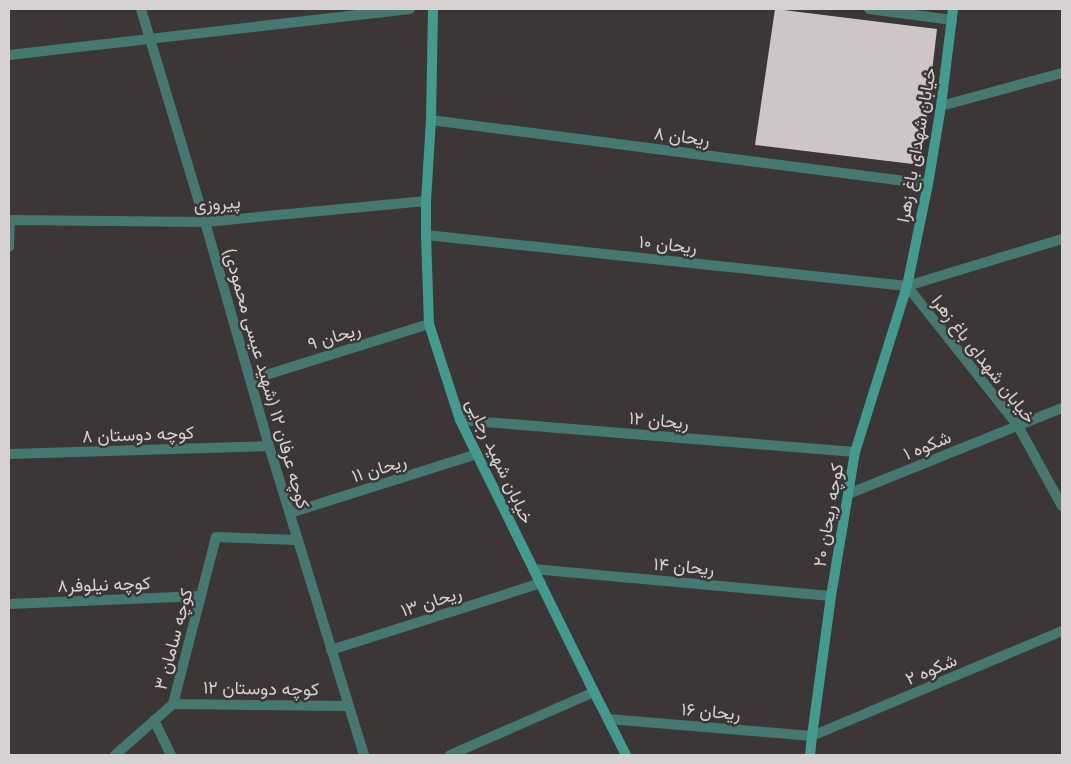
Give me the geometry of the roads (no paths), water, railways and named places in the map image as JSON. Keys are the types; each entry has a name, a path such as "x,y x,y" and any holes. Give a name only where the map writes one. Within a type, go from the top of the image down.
{"street":[{"name":"کوچه عرفان ۱۲ (شهید عیسی محمودی)","path":"141,9 297,540 364,755"},
{"path":"9,55 410,9"},
{"name":"خیابان شهید رجایی","path":"433,9 431,120 426,201 429,324 460,420 626,755"},
{"path":"869,9 952,20"},
{"name":"خیابان شهدای باغ‌ زهرا","path":"907,286 928,184 941,106 953,9"},
{"path":"941,106 1062,73"},
{"name":"ریحان ۸","path":"431,120 928,184"},
{"name":"پیروزی","path":"9,220 205,222 426,201"},
{"path":"9,220 9,247"},
{"name":"ریحان ۱۰","path":"426,235 907,286"},
{"path":"907,286 1062,239"},
{"name":"خیابان شهدای باغ زهرا","path":"907,286 1018,426 1062,506"},
{"name":"کوچه ریحان ۲۰","path":"810,755 831,596 856,452 907,286"},
{"name":"ریحان ۹","path":"250,380 429,324"},
{"name":"شکوه ۱","path":"848,494 1062,408"},
{"name":"ریحان ۱۲","path":"460,420 856,452"},
{"name":"کوچه دوستان ۸","path":"9,454 269,446"},
{"name":"ریحان ۱۱","path":"290,513 477,454"},
{"name":"کوچه سامان ۳","path":"115,755 173,704 216,537 297,540"},
{"name":"ریحان ۱۴","path":"534,569 831,596"},
{"name":"ریحان ۱۳","path":"331,650 541,583"},
{"name":"کوچه نیلوفر۸","path":"9,604 201,596"},
{"name":"شکوه ۲","path":"812,736 1062,631"},
{"path":"450,755 594,692"},
{"name":"کوچه دوستان ۱۲","path":"173,704 348,706"},
{"name":"ریحان ۱۶","path":"608,719 812,736"},
{"path":"154,720 169,750"}]}
